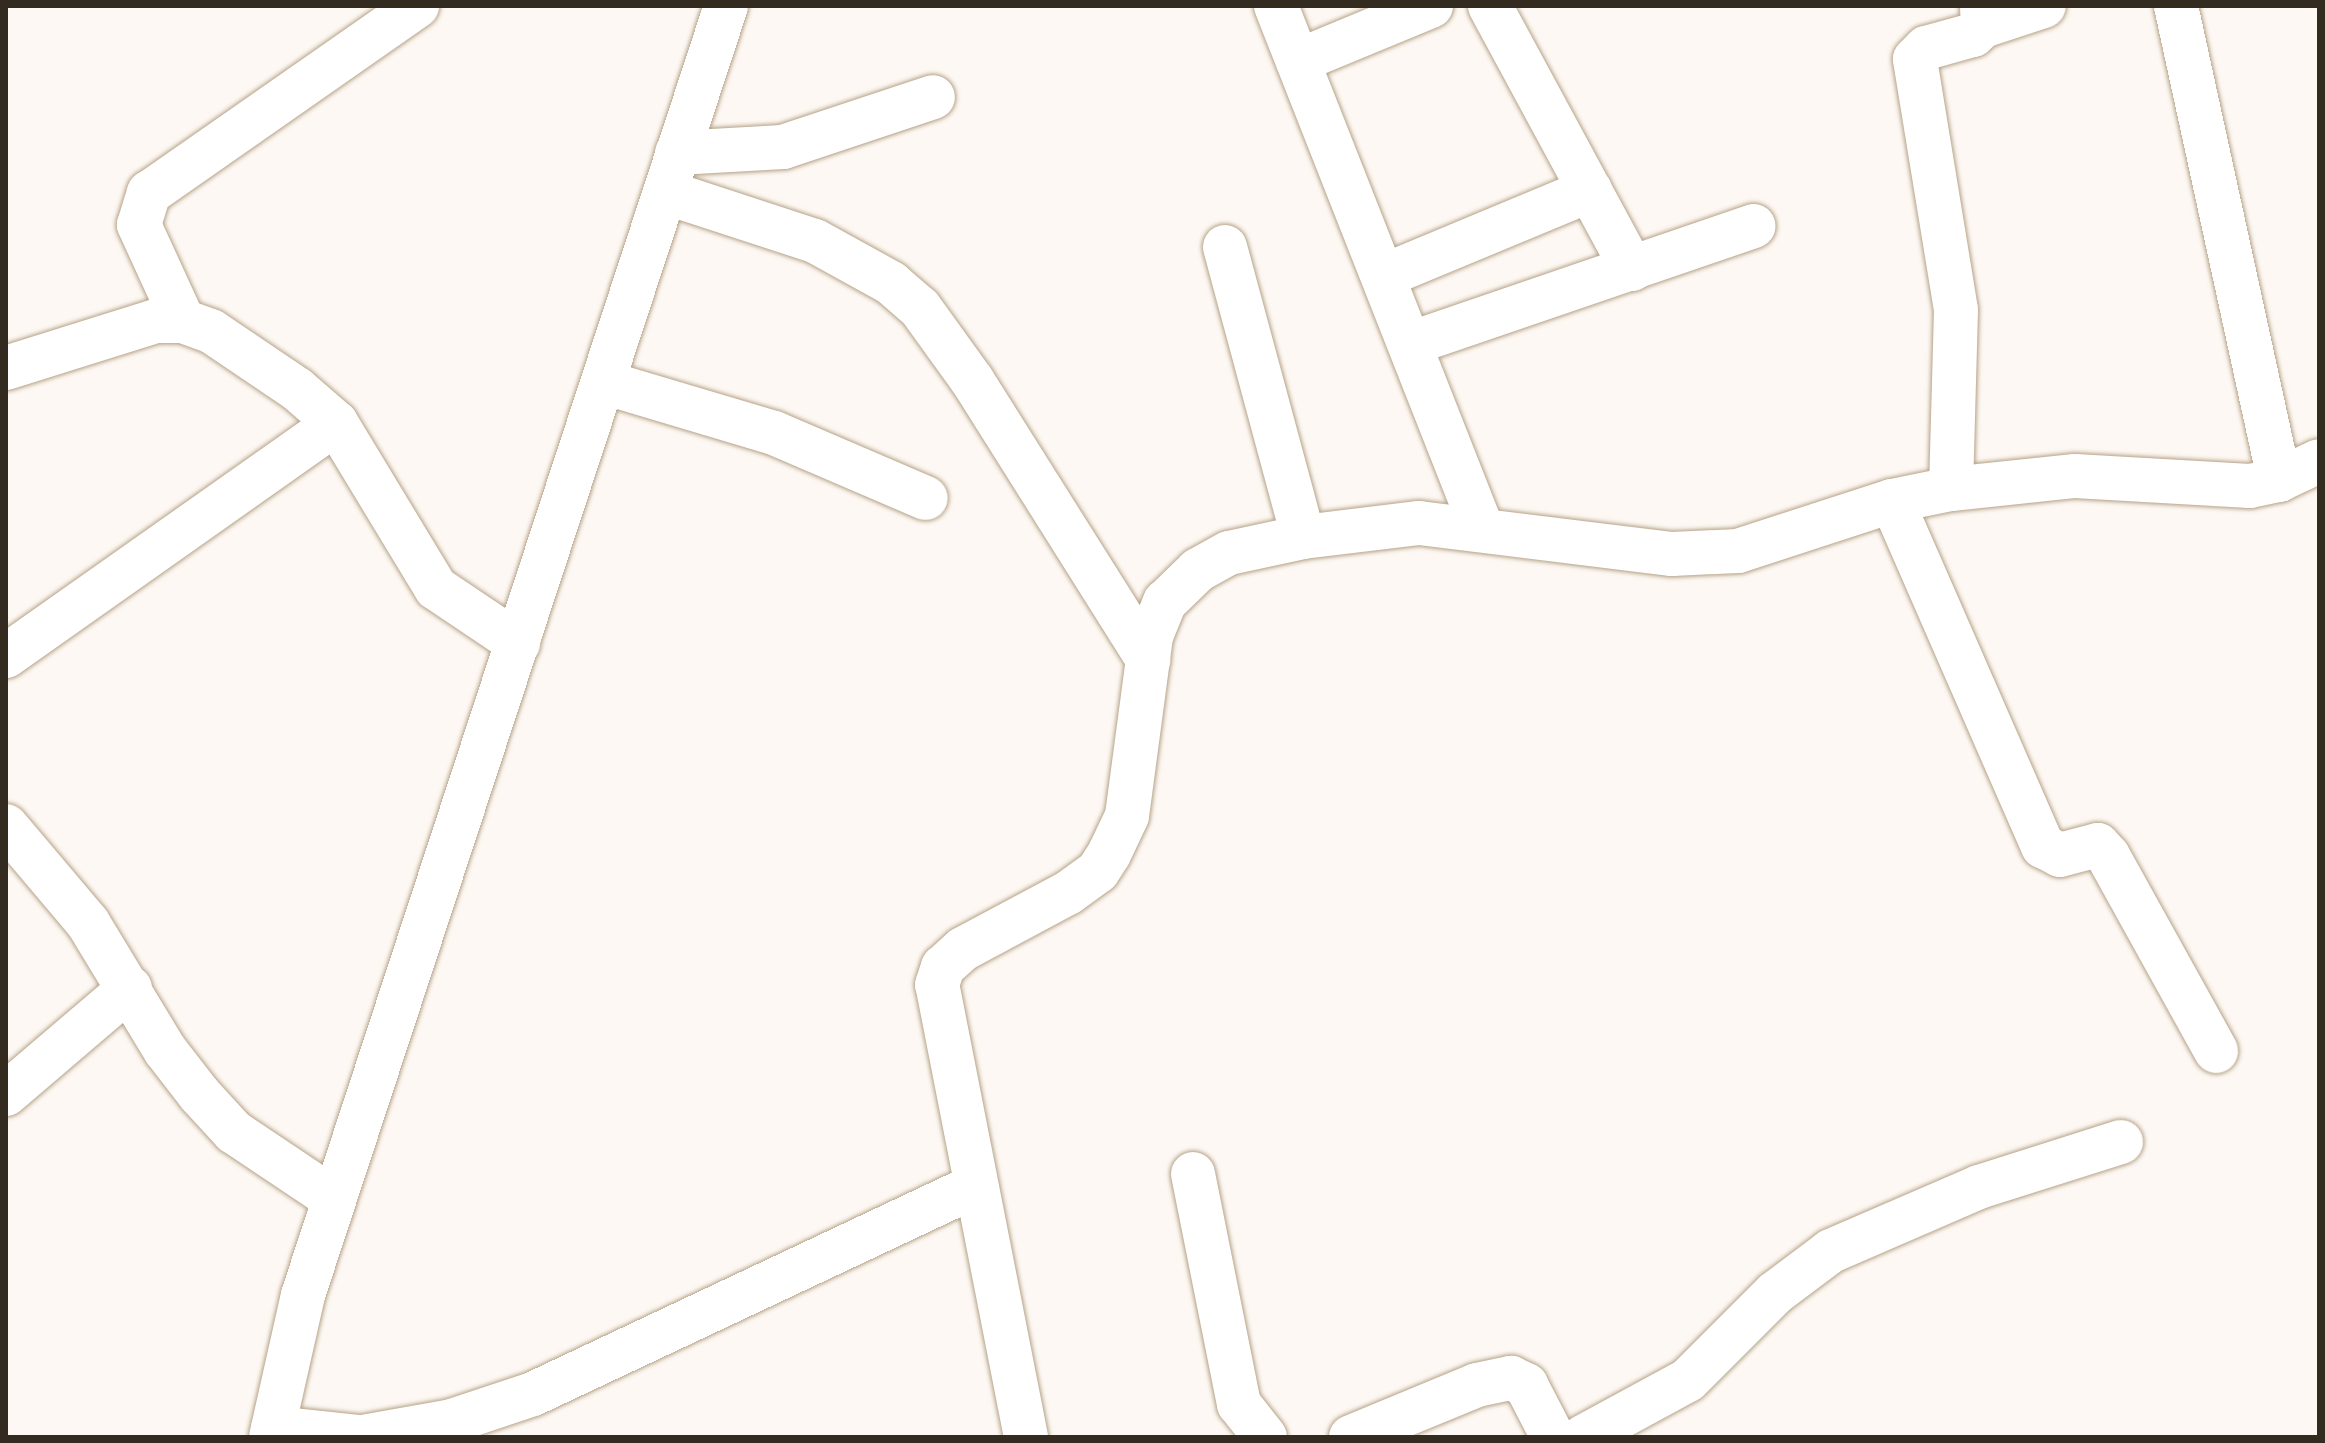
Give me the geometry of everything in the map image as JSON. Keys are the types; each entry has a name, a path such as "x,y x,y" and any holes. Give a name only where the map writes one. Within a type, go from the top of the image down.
{"street":[{"path":"183,321 141,235 142,207 149,193 417,6"},
{"path":"726,6 303,1295 272,1432 360,1437 452,1421 533,1394 976,1186"},
{"path":"1276,6 1386,275 1482,529"},
{"path":"1298,61 1431,6"},
{"path":"1490,6 1632,269"},
{"path":"1951,489 1956,310 1915,59 1926,48 1973,35 1982,16 2044,6"},
{"path":"2176,6 2279,480"},
{"path":"671,173 783,147 933,97"},
{"path":"671,173 815,241 891,283 920,308 972,380 1148,660"},
{"path":"1386,275 1590,190"},
{"path":"1412,343 1753,226"},
{"path":"1225,247 1303,537"},
{"path":"6,368 130,327 183,321 234,345 336,423 436,588 518,643"},
{"path":"603,382 774,433 926,498"},
{"path":"6,656 336,423"},
{"path":"1026,1437 937,985 943,967 963,949 1068,893 1098,871 1109,854 1127,816 1148,660 1165,602 1198,570 1229,553 1303,537 1389,524 1482,529 1672,554 1714,553 1768,544 1892,501 1951,489 2075,476 2250,486 2279,480 2319,461"},
{"path":"1892,501 2043,846 2060,855 2098,845 2108,856 2216,1051"},
{"path":"6,826 88,923 165,1050 234,1132 334,1199"},
{"path":"6,1094 130,988"},
{"path":"1583,1437 1688,1380 1775,1293 1831,1251 1979,1187 2121,1142"},
{"path":"1193,1174 1239,1404 1265,1437"},
{"path":"1351,1437 1477,1385 1511,1378 1526,1385 1553,1437"}]}
